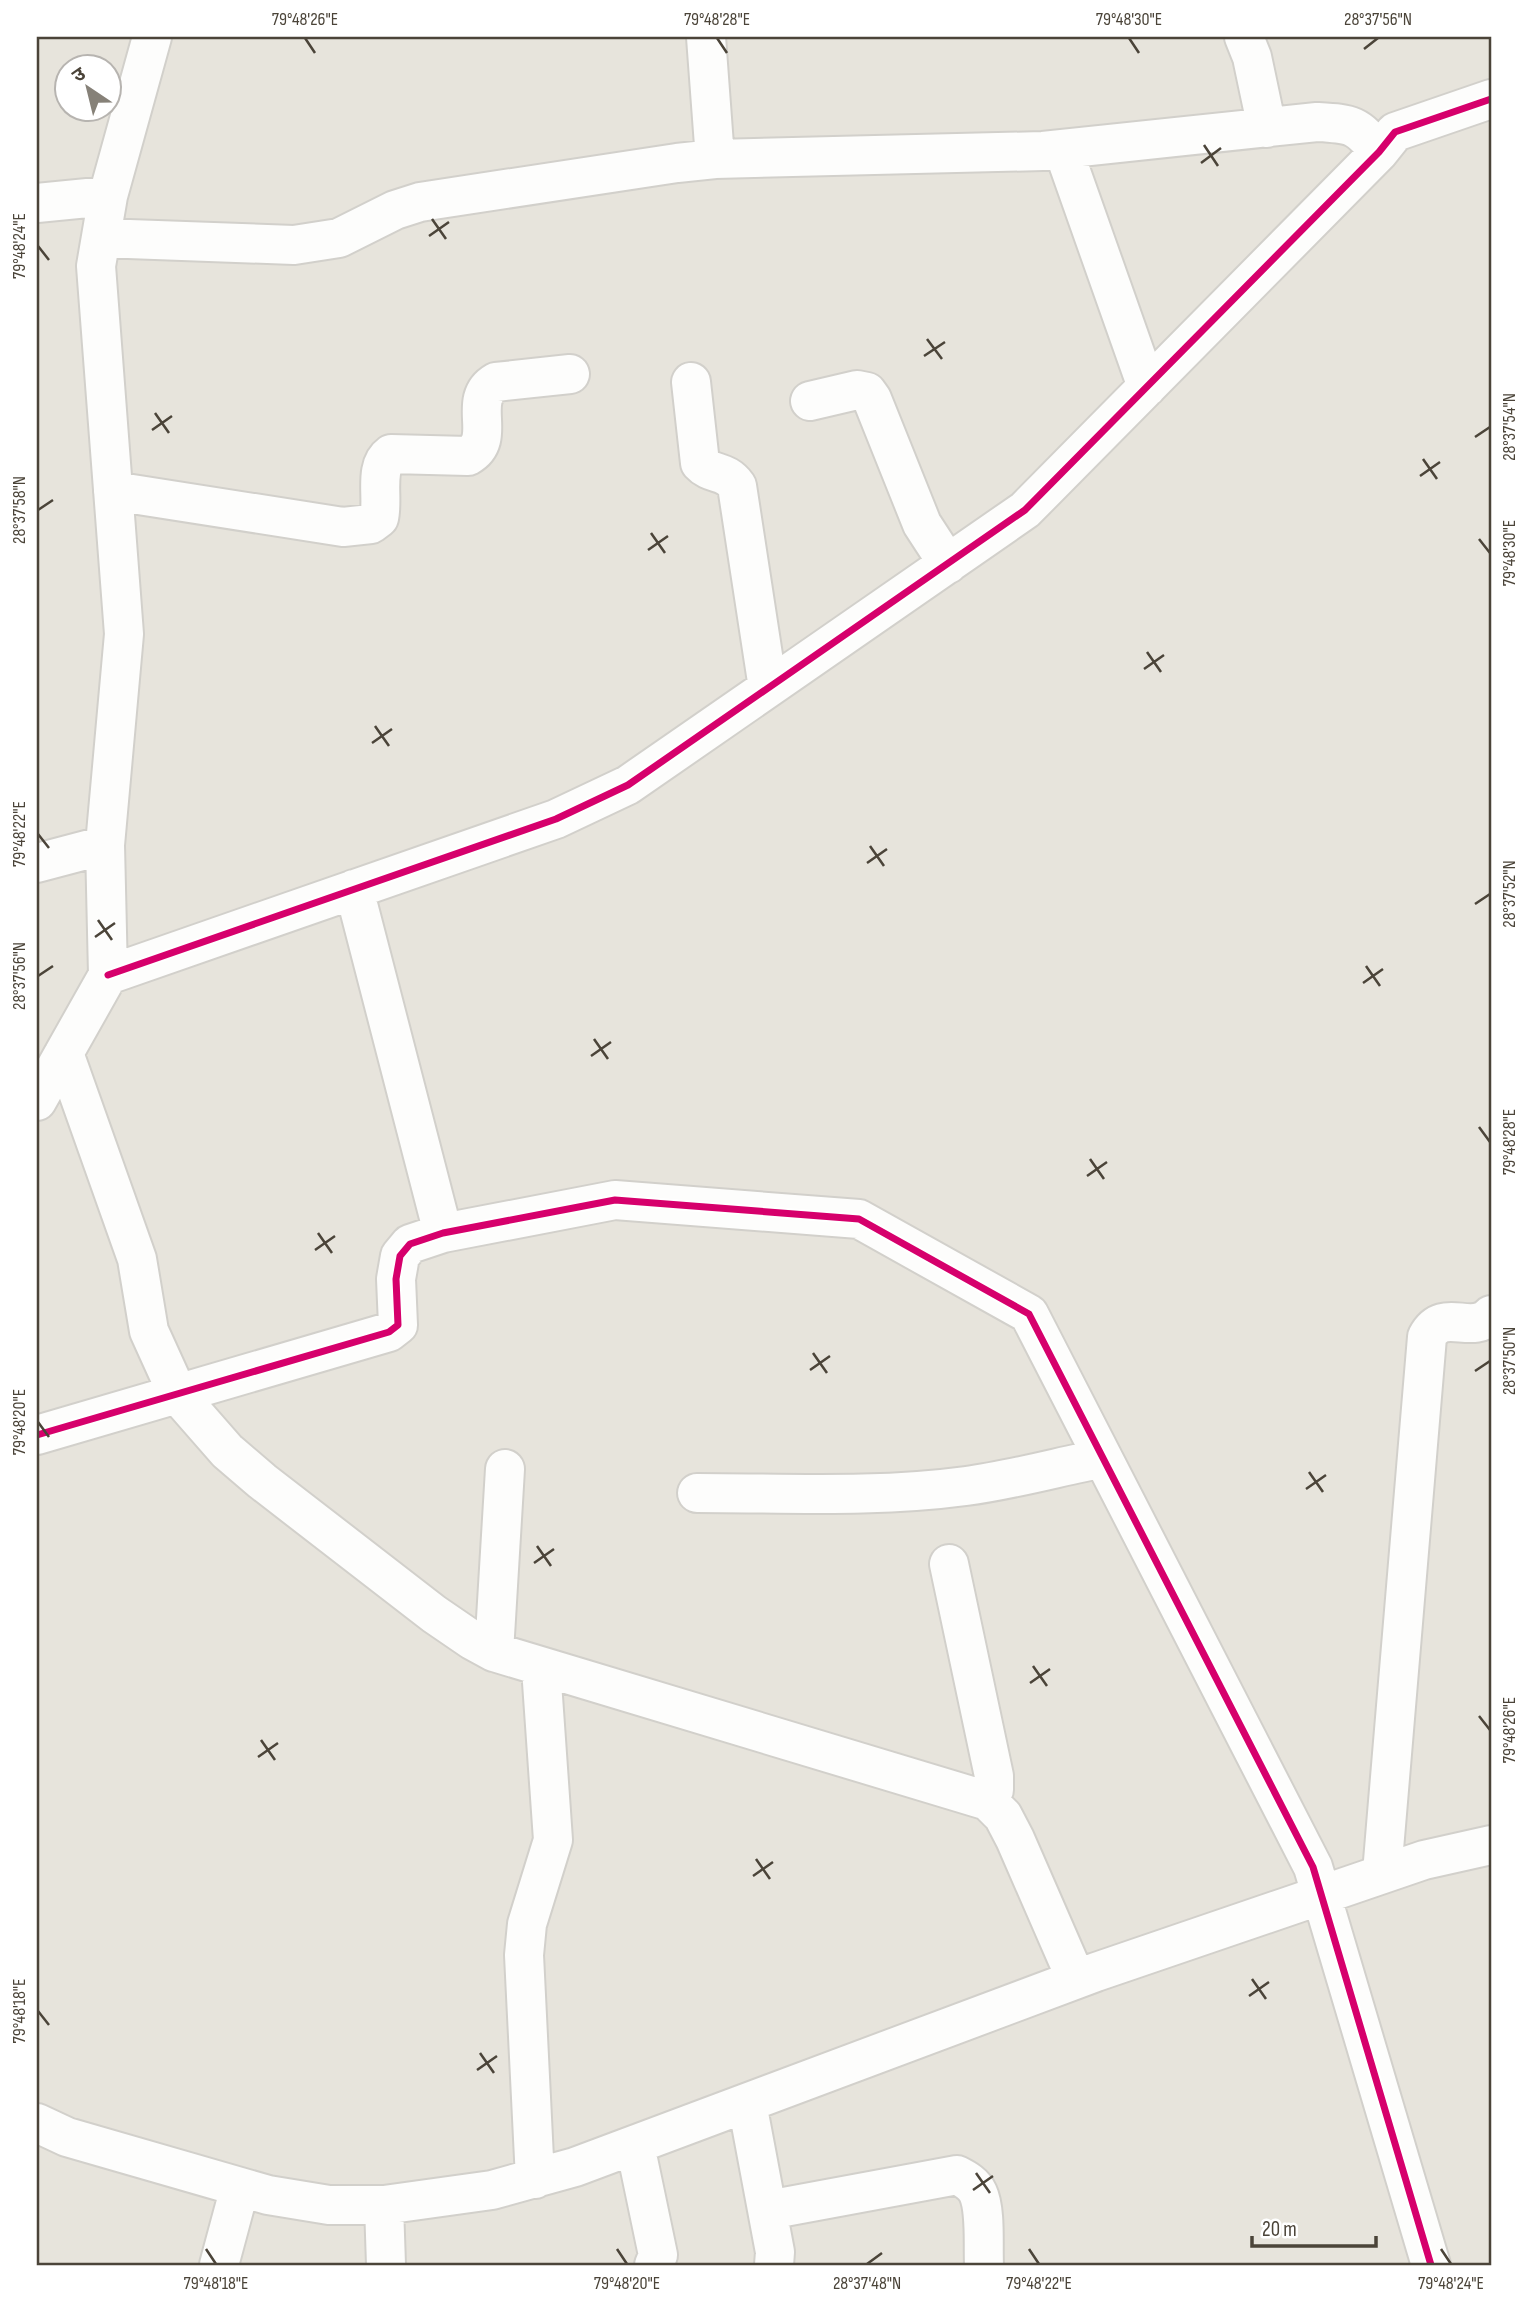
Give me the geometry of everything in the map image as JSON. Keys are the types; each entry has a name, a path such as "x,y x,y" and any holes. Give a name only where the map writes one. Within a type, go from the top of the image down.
{"street":[{"path":"37,1101 108,975 105,845 124,634 96,266 108,196 152,37"},
{"path":"706,37 715,159"},
{"path":"1244,37 1252,57 1266,128"},
{"path":"108,975 556,819 628,785 1025,510 1379,152 1395,132 1491,99"},
{"path":"101,238 294,245 340,238 395,210 420,202 715,159 1063,149 1317,122 1347,124 1364,133 1379,152"},
{"path":"1063,149 1147,387"},
{"path":"37,203 108,196"},
{"path":"113,491 343,527 371,524 379,518 382,509 381,466 384,459 391,454 468,456 477,451 482,443 483,395 489,387 496,382 570,374"},
{"path":"691,382 699,463 707,471 725,474 737,486 768,688"},
{"path":"810,401 857,390 867,392 922,524 948,564"},
{"path":"37,863 105,845"},
{"path":"354,889 443,1233"},
{"path":"64,1053 136,1259 149,1331 178,1395 227,1451 434,1614 472,1640 494,1651 541,1668 988,1801 1003,1816 1076,1979"},
{"path":"37,1435 389,1332 398,1325 396,1279 400,1256 410,1244 443,1233 615,1200 859,1219 1029,1314 1313,1867 1431,2265"},
{"path":"1382,1874 1427,1337 1432,1327 1441,1322 1478,1323 1491,1315"},
{"path":"697,1493 870,1494 936,1489 968,1486 1103,1458"},
{"path":"494,1651 505,1469"},
{"path":"949,1564 994,1776 994,1790 988,1801"},
{"path":"535,2179 524,1955 527,1924 553,1840 541,1668"},
{"path":"37,2123 67,2137 268,2195 329,2205 384,2205 492,2190 575,2167 1076,1979 1321,1894 1424,1860 1491,1846"},
{"path":"747,2103 768,2210 775,2265"},
{"path":"635,2145 658,2255 654,2265"},
{"path":"768,2210 957,2175 978,2191 984,2265"},
{"path":"219,2265 240,2187"},
{"path":"384,2205 386,2265"}],"shaded area":[{"path":"37,37 1491,37 1491,2265 37,2265"}],"cycle path":[{"path":"108,975 556,819 628,785 1025,510 1379,152 1395,132 1491,99"},
{"path":"37,1435 389,1332 398,1325 396,1279 400,1256 410,1244 443,1233 615,1200 859,1219 1029,1314 1313,1867 1431,2265"}]}
